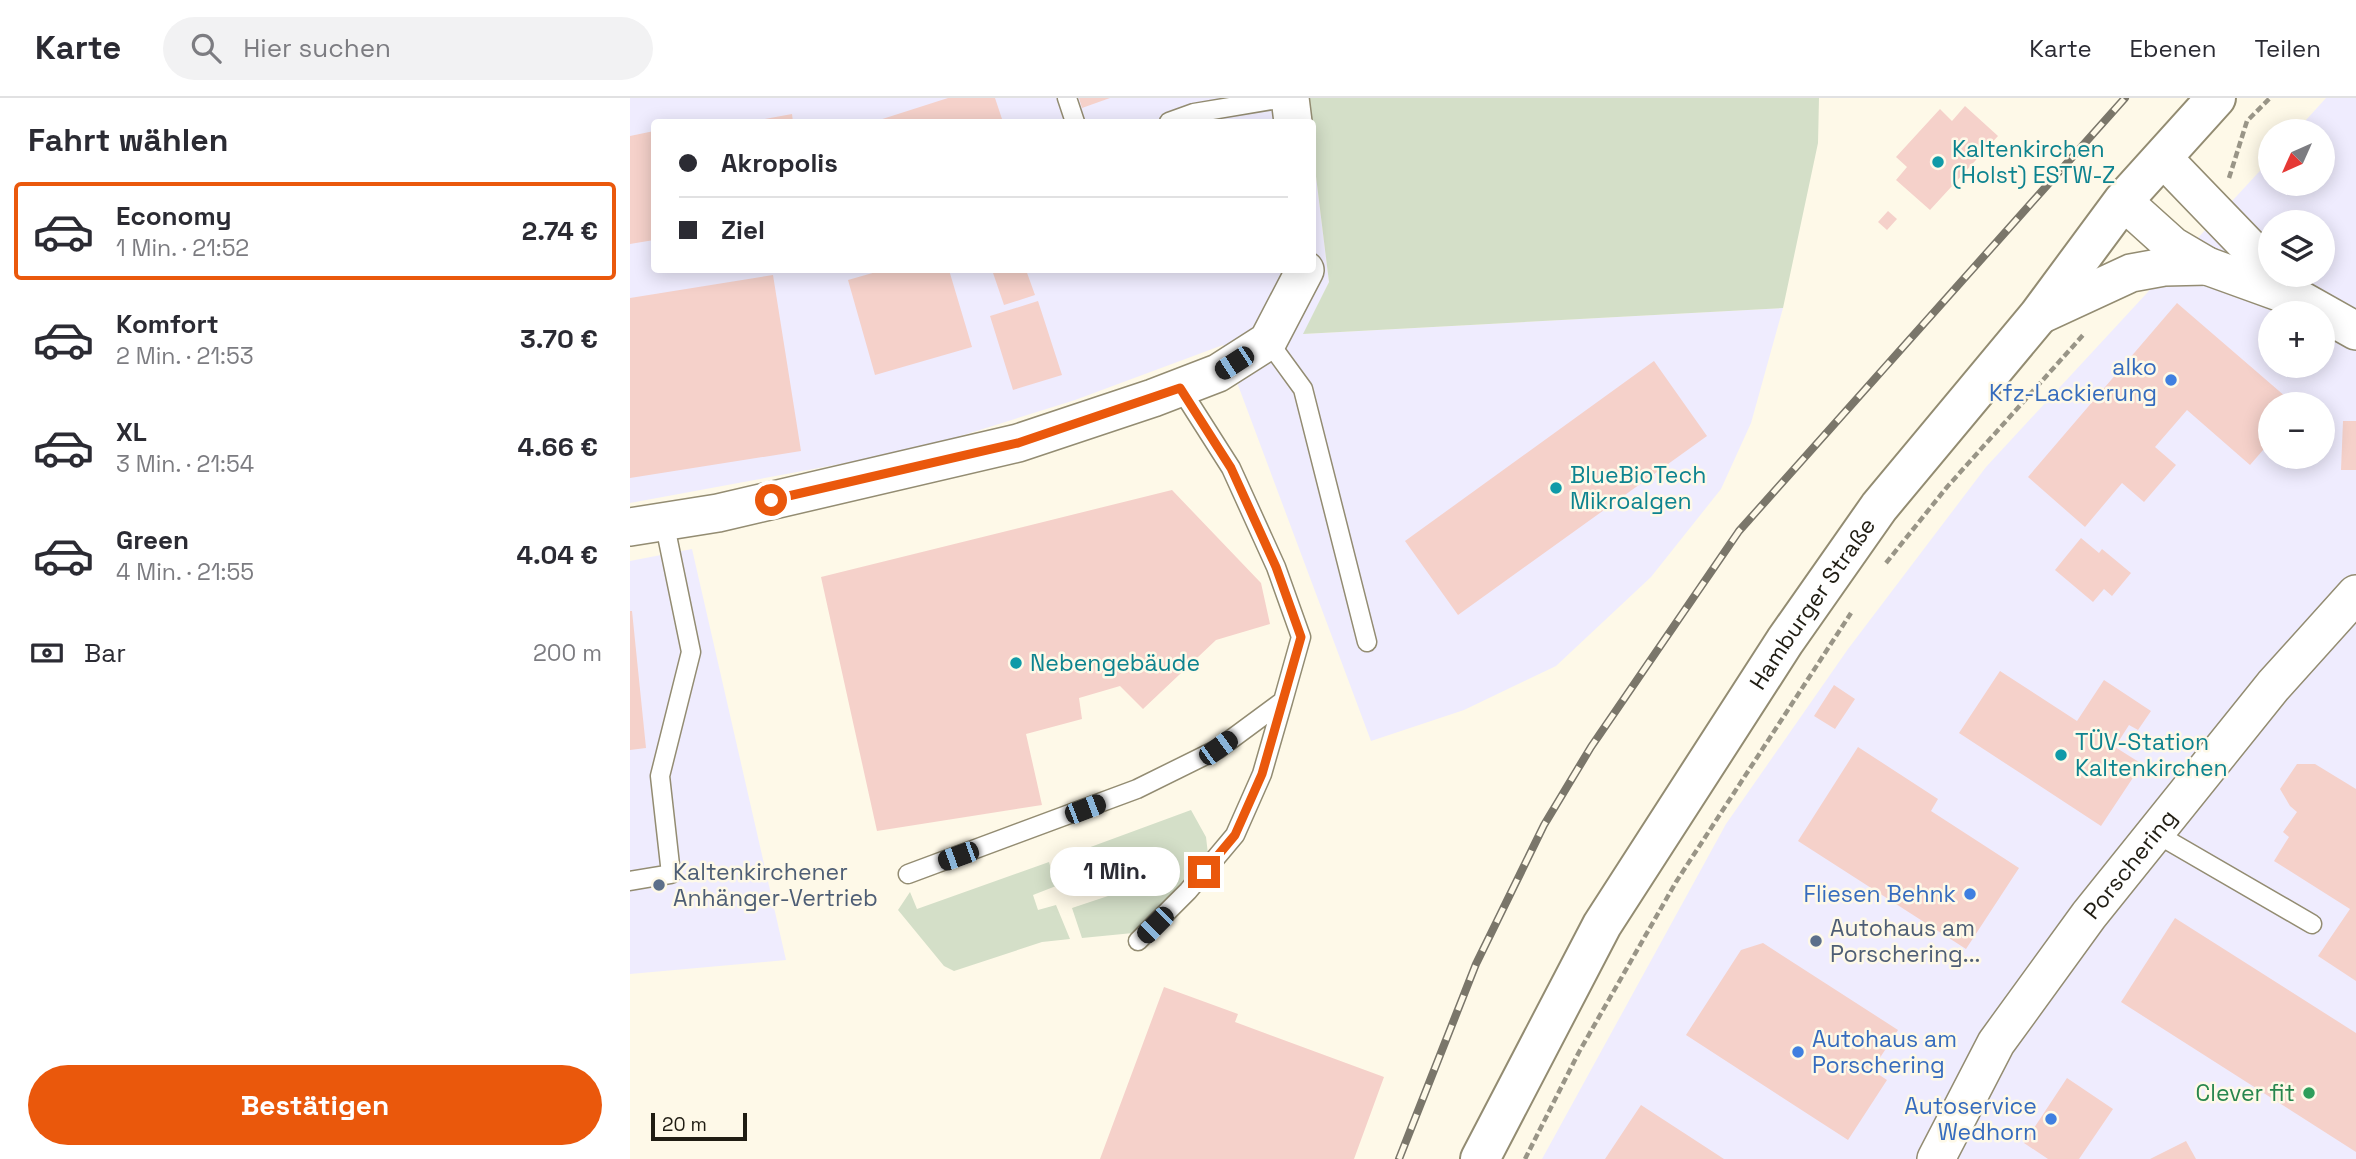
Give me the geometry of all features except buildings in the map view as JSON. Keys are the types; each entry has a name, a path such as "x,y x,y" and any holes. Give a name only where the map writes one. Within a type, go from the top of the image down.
{"main road":[{"name":"Hamburger Straße","path":"1480,1159 1602,925 1785,641 1879,507 2038,316 2123,201 2216,98"}],"street":[{"path":"1290,98 1293,119"},
{"path":"2163,158 2258,257"},
{"path":"2123,201 2173,246 2207,267"},
{"path":"2038,316 2131,273 2164,267 2207,267 2258,280"},
{"path":"647,524 718,513 1018,443 1180,388 1218,373 1268,341 1303,273"},
{"path":"2288,287 2356,331"},
{"name":"Porschering","path":"1936,1159 1996,1043 2089,915 2273,686 2356,594"}],"lane":[{"path":"1067,98 1074,119"},
{"path":"1177,119 1194,113 1284,98"},
{"path":"1268,341 1303,389 1367,642"},
{"path":"1138,941 1188,891 1235,835 1262,774 1301,637 1276,567 1231,468 1180,388"},
{"path":"630,881 671,874 660,776 691,652 647,524"},
{"path":"908,874 1137,789 1218,748 1283,701"},
{"path":"2155,833 2312,925"}],"path":[{"path":"1881,569 1947,487 2090,328"},
{"path":"1525,1159 1579,1052 1676,882 1852,612"}],"shaded area":[{"path":"630,98 1305,98 1308,119 651,119 651,273 1316,273 1316,176 1329,282 1304,334 1783,308 1751,423 1721,489 1651,577 1556,666 1464,710 1371,741 1223,345 1075,400 916,450 630,503"},
{"path":"2326,98 2356,98 2356,1159 1542,1159 1726,824 1848,649 1986,467 2258,173 2258,196 2335,196 2335,119 2307,119"},
{"path":"692,549 786,960 630,974 630,561"}],"green space":[{"path":"1305,98 1819,98 1818,143 1783,308 1303,334 1329,282 1316,176 1316,119 1308,119"},
{"path":"1191,810 1206,837 1208,854 1198,867 1133,933 1082,938 1072,908 1114,894 1103,867 1068,877 1058,859"},
{"path":"1049,862 1056,886 1033,895 1038,910 1056,905 1070,939 1042,942 954,971 944,966 898,910 910,892 917,909"}],"railway":[{"path":"1399,1159 1476,964 1544,825 1591,747 1739,531 2125,98"}],"place":[{"name":"Kaltenkirchen (Holst) ESTW-Z","path":"1938,162"},
{"name":"alko Kfz-Lackierung","path":"2171,380"},
{"name":"BlueBioTech Mikroalgen","path":"1556,488"},
{"name":"Nebengebäude","path":"1016,663"},
{"name":"TÜV-Station Kaltenkirchen","path":"2061,755"},
{"name":"Kaltenkirchener Anhänger-Vertrieb","path":"659,885"},
{"name":"Fliesen Behnk","path":"1970,894"},
{"name":"Autohaus am Porschering...","path":"1816,941"},
{"name":"Autohaus am Porschering","path":"1798,1052"},
{"name":"Clever fit","path":"2309,1093"},
{"name":"Autoservice Wedhorn","path":"2051,1119"}],"route":[{"path":"771,500 1018,443 1180,388 1231,468 1276,567 1301,637 1262,774 1235,835 1204,872"}]}
